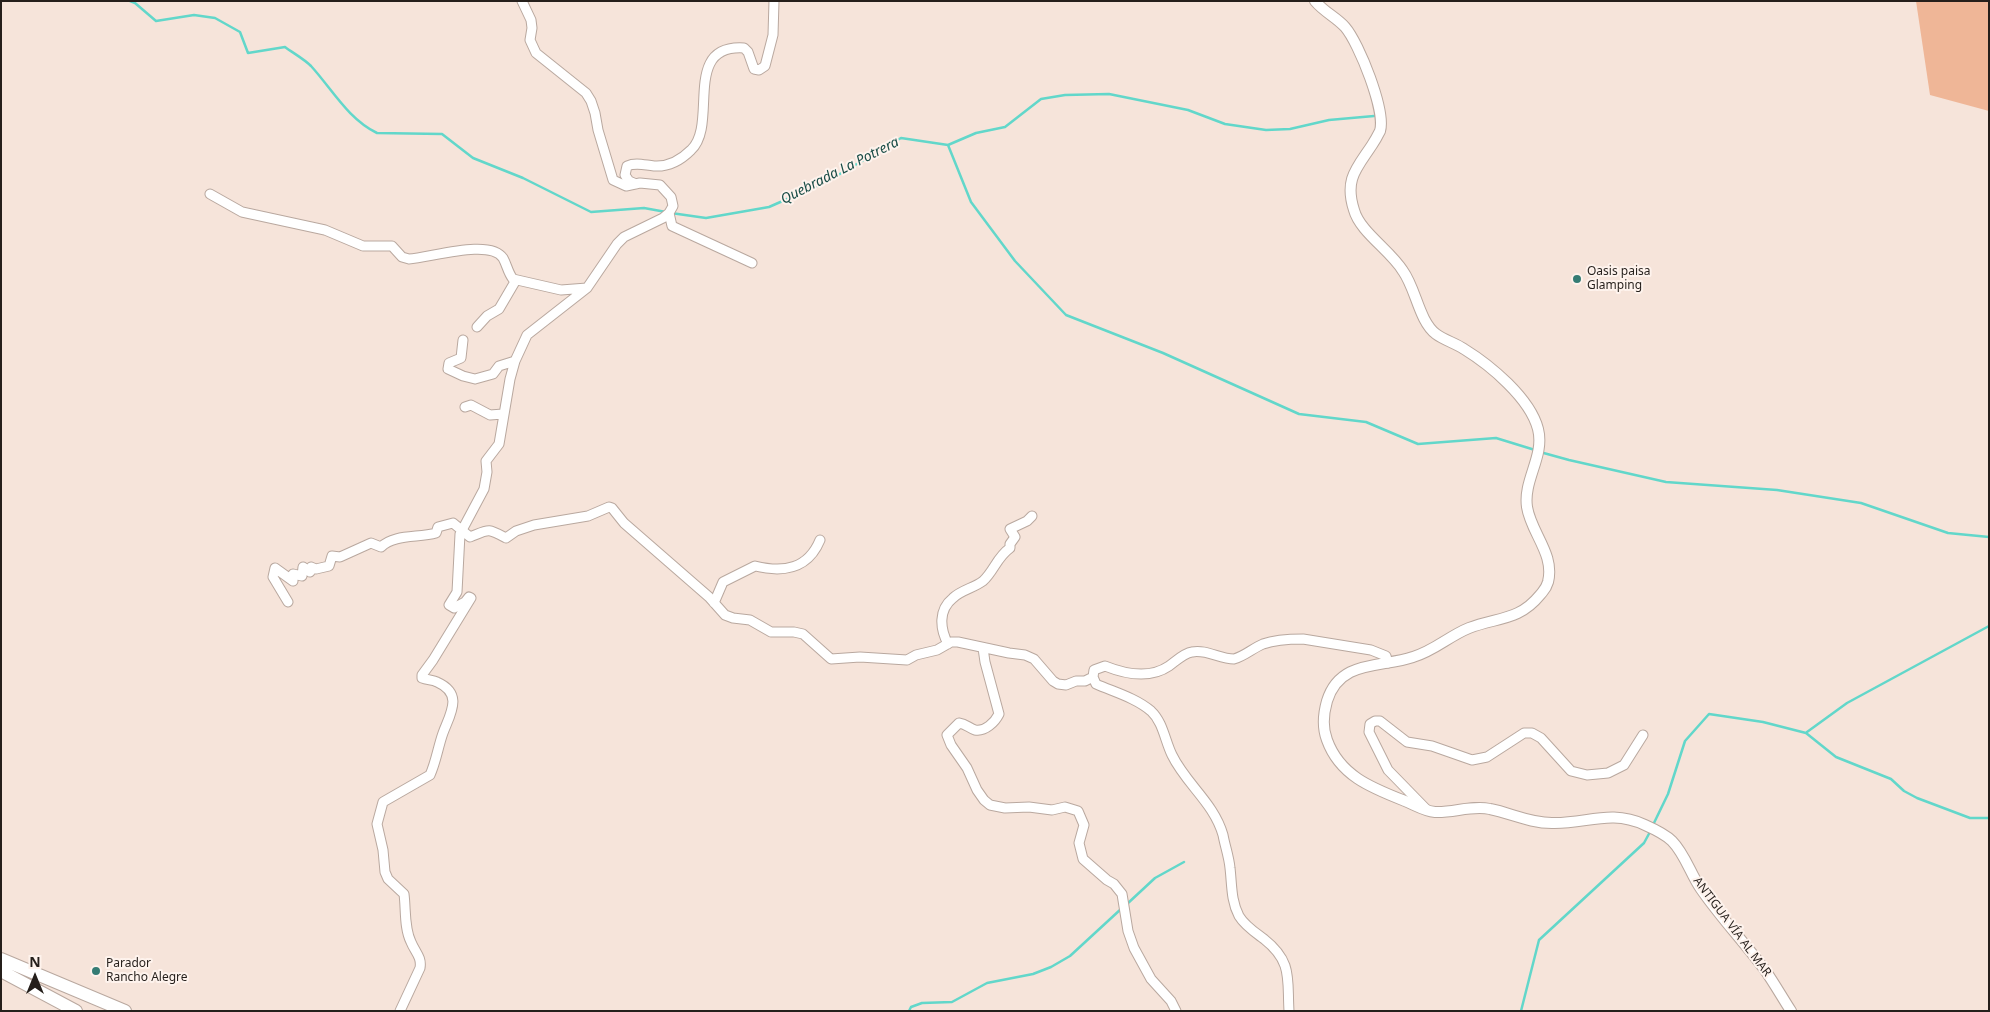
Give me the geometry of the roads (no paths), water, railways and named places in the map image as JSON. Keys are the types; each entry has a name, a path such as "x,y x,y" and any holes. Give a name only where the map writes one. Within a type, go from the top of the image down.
{"highway":[{"path":"1,959 125,1011"},
{"path":"1,971 76,1011"}],"main road":[{"name":"ANTIGUA VÍA AL MAR","path":"1315,1 1352,36 1379,102 1381,116 1380,132 1352,175 1352,204 1355,214 1364,228 1393,256 1406,275 1428,326 1436,334 1464,349 1498,374 1524,402 1538,431 1538,452 1526,497 1530,520 1547,556 1549,568 1547,586 1535,602 1520,614 1471,626 1424,653 1388,663 1372,664 1354,670 1340,680 1328,698 1324,714 1323,729 1328,744 1342,766 1358,780 1429,812 1452,812 1486,808 1517,818 1550,824 1621,816 1651,828 1674,842 1700,887 1766,971 1791,1011"}],"street":[{"path":"522,1 532,20 530,40 536,53 586,94 591,101 613,180 626,186 636,184 660,185 672,197 672,226 752,263"},
{"path":"636,184 630,181 626,175 627,166 635,163 663,166 682,158 696,145 701,129 705,73 718,54 727,49 744,48 748,52 754,69 758,70 765,66 773,35 774,1"},
{"path":"210,194 242,212 324,230 363,246 392,246 402,257 410,259 469,249 487,249 498,253 503,258 508,272 516,280 560,290 587,288"},
{"path":"400,1011 420,968 421,961 410,941 404,894 388,879 385,872 383,850 377,824 383,802 430,775 443,732 451,717 453,698 450,692 436,682 421,676 443,645 471,598 468,598 465,602 454,608 449,605 458,592 459,540 484,489 487,472 486,461 499,444 510,379 515,361 527,335 587,288 617,244 624,237 663,218 671,210"},
{"path":"477,327 487,316 499,309 516,280"},
{"path":"463,340 461,358 449,363 448,369 463,376 475,379 493,374 499,366 515,361"},
{"path":"465,407 471,405 490,415 504,414"},
{"path":"288,602 274,577 275,568 293,581 293,574 302,576 303,567 310,572 311,567 316,569 329,566 332,556 340,557 371,543 381,547 389,540 436,533 438,527 453,523 463,530 466,536 470,537 480,532 489,531 498,532 506,538 518,530 534,525 588,516 609,507 725,615 750,620 771,632 803,634 831,659 860,657 907,660 916,655 958,642 1025,655 1034,659 1053,681 1058,684 1066,685 1093,678"},
{"path":"948,644 941,623 945,609 952,598 976,586 985,579 997,560 1010,548 1010,544 1015,537 1010,529 1027,521 1032,516"},
{"path":"714,603 723,582 755,566 770,570 790,568 806,561 816,551 820,540"},
{"path":"1289,1011 1288,971 1282,958 1271,944 1248,927 1240,918 1234,904 1230,867 1222,833 1214,812 1184,775 1172,756 1159,722 1151,711 1135,701 1096,684 1093,678 1094,670 1105,666 1124,673 1156,673 1190,652 1203,652 1234,659 1266,643 1292,638 1303,638 1371,650 1386,656 1388,663"},
{"path":"983,648 999,714 990,726 982,729 974,730 965,724 959,723 947,735 951,745 968,768 984,800 990,805 1004,808 1029,807 1052,810 1065,807 1078,811 1084,825 1079,843 1083,859 1114,884 1122,894 1128,930 1134,948 1151,979 1176,1011"},
{"path":"1429,812 1388,770 1369,732 1370,724 1374,721 1380,721 1407,742 1432,746 1472,760 1487,757 1524,733 1532,733 1541,738 1571,771 1587,775 1608,773 1624,765 1643,735"}],"waterway":[{"name":"Quebrada La Potrera","path":"130,1 156,21 194,15 215,18 240,32 248,53 285,47 311,66 357,120 377,133 442,134 473,158 523,178 591,212 644,208 666,212"},
{"name":"Quebrada La Potrera","path":"671,213 706,218 769,207 828,181 901,138 948,145 976,133 1005,127 1041,99 1065,95 1109,94 1188,110 1225,124 1266,130 1290,129 1329,120 1374,116"},
{"path":"948,145 971,202 1015,261 1066,315 1163,353 1299,414 1366,422 1418,444 1496,438 1535,450"},
{"path":"1540,452 1666,482 1777,490 1861,503 1948,533 1989,537"},
{"path":"1807,732 1847,703 1989,626"},
{"path":"1653,825 1668,794 1685,741 1709,714 1763,722 1806,733 1836,757 1891,779 1904,791 1917,798 1970,818 1989,818"},
{"path":"1521,1011 1539,940 1644,843 1651,830"},
{"path":"1127,904 1155,878 1184,862"},
{"path":"909,1011 911,1007 922,1003 952,1002 987,983 1033,974 1051,967 1070,956 1121,909"}],"place":[{"name":"Oasis paisa Glamping","path":"1577,279"},
{"name":"Parador Rancho Alegre","path":"96,971"}]}
